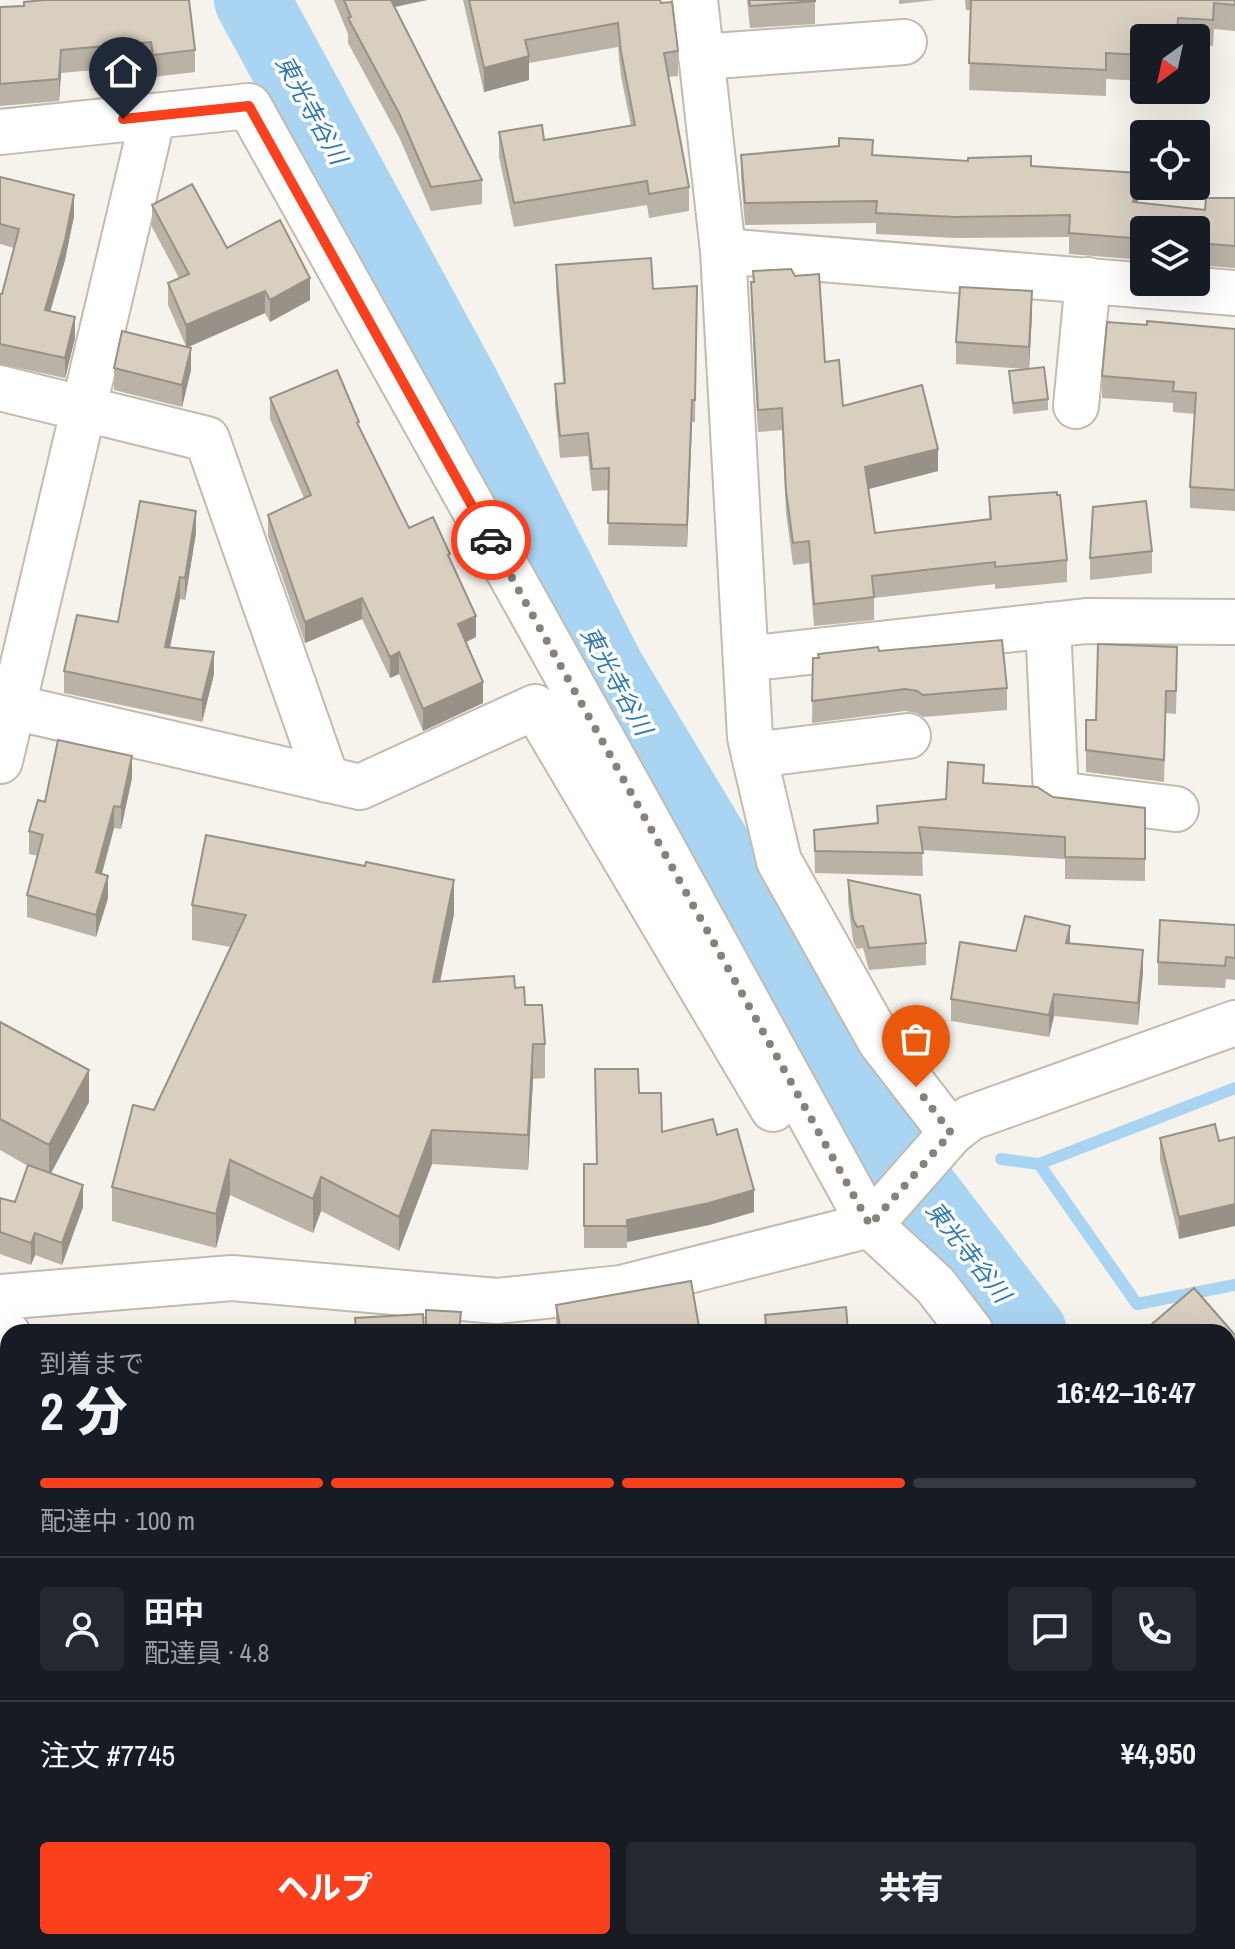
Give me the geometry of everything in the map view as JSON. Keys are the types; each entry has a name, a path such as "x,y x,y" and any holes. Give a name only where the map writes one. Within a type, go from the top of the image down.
{"street":[{"path":"695,0 723,251 750,737 754,755 779,861 880,1041 951,1133"},
{"path":"701,57 904,42"},
{"path":"0,132 249,106 860,1207"},
{"path":"0,761 6,706 84,407 153,116"},
{"path":"723,251 1235,293"},
{"path":"1076,406 1088,280"},
{"path":"0,388 207,439 327,780"},
{"path":"746,659 1086,621 1235,622"},
{"path":"1048,625 1056,794 1176,809"},
{"path":"6,706 360,787 535,707 806,1164 860,1207 935,1285 965,1324"},
{"path":"754,755 908,736"},
{"path":"7,1315 232,1278 497,1301 621,1288 860,1207 970,1118 1235,1023"}],"building":[{"path":"189,0 195,50 153,55 151,42 61,50 59,79 0,84 0,7 24,6 24,2"},
{"path":"344,0 391,0 482,180 431,187 399,113 348,18 351,17"},
{"path":"469,0 672,2 678,51 664,53 689,187 649,194 647,181 514,203 499,132 542,125 544,140 635,125 618,23 525,40 529,56 484,68"},
{"path":"749,0 815,0 815,1 750,6"},
{"path":"971,0 1235,0 1235,5 1214,3 1213,20 1178,18 1178,24 1130,24 1130,54 1106,53 1106,70 969,63"},
{"path":"839,138 873,140 872,155 968,161 968,158 1031,156 1031,166 1130,172 1130,200 1133,202 1205,210 1206,200 1210,198 1235,198 1235,246 1210,244 1210,216 1130,216 1130,238 1069,233 1070,215 955,217 876,213 877,201 745,203 741,155 839,146"},
{"path":"0,177 74,195 45,310 75,317 65,358 0,344 0,294 19,229 0,224"},
{"path":"192,184 227,248 280,220 310,278 270,300 265,291 186,325 168,283 189,274 152,205"},
{"path":"651,258 653,289 697,286 695,400 692,400 687,525 608,523 609,468 592,469 588,433 560,436 555,384 565,383 556,265"},
{"path":"791,269 795,276 819,274 825,362 839,360 843,406 922,385 938,449 865,467 875,533 991,519 989,497 1057,492 1060,495 1067,560 995,567 995,562 872,576 874,597 814,604 809,541 793,543 786,491 782,408 758,410 753,271"},
{"path":"960,287 1032,291 1029,347 956,342"},
{"path":"1147,321 1235,329 1235,490 1190,487 1196,393 1173,391 1174,382 1102,376 1107,322 1147,325"},
{"path":"122,331 191,348 182,385 114,368"},
{"path":"1044,367 1048,399 1013,403 1009,371"},
{"path":"337,370 357,423 409,528 433,517 476,616 458,624 483,682 423,709 399,652 390,657 362,598 305,622 268,515 311,495 270,398"},
{"path":"140,501 196,511 185,578 180,577 165,647 214,652 202,700 64,671 77,615 118,622"},
{"path":"1146,501 1152,551 1090,558 1093,507"},
{"path":"1002,640 1007,688 923,695 905,689 812,701 813,658 819,658 818,654 878,647 879,651"},
{"path":"1098,644 1177,647 1176,691 1166,691 1164,760 1086,750 1086,720 1096,720"},
{"path":"58,740 132,756 121,807 114,806 96,872 108,876 96,915 27,895 43,835 29,831 38,800 45,802"},
{"path":"948,762 984,765 983,783 1037,787 1053,797 1145,808 1145,859 1065,857 1065,837 919,827 923,853 815,851 814,830 878,823 877,806 946,799"},
{"path":"206,835 454,880 433,982 514,976 515,988 524,987 525,1005 542,1005 545,1044 533,1044 528,1135 432,1130 399,1217 321,1177 313,1199 230,1160 216,1214 112,1187 133,1105 154,1110 246,915 192,905"},
{"path":"848,880 920,895 926,943 869,948 863,926 857,927 853,919"},
{"path":"1025,916 1070,926 1066,943 1143,950 1138,1003 1054,994 1049,1015 951,999 960,942 1016,951"},
{"path":"1160,920 1235,925 1235,958 1226,957 1225,966 1158,962"},
{"path":"0,1022 89,1070 49,1145 0,1119"},
{"path":"595,1069 638,1069 639,1093 661,1093 662,1132 713,1119 717,1135 737,1129 754,1190 627,1220 627,1226 584,1226 584,1164 597,1164"},
{"path":"1215,1124 1219,1141 1235,1137 1235,1204 1179,1217 1160,1138"},
{"path":"28,1165 83,1185 62,1243 35,1233 31,1243 0,1232 0,1198 15,1202"},
{"path":"691,1281 699,1324 560,1324 556,1305"},
{"path":"1194,1288 1225,1324 1152,1324"},
{"path":"846,1307 847,1324 766,1324 765,1315"},
{"path":"426,1310 461,1312 460,1324 426,1324"},
{"path":"423,1314 424,1324 355,1324 355,1318"}],"waterway":[{"name":"東光寺谷川","path":"252,0 464,390 607,670 729,873 863,1116 1023,1324"},
{"path":"1001,1159 1039,1164 1235,1088"},
{"path":"882,1141 926,1148"},
{"path":"1039,1164 1137,1304 1235,1285"}],"way so far":[{"path":"491,540 870,1225 951,1133 916,1087"}],"route":[{"path":"123,119 249,106 491,540"}]}
